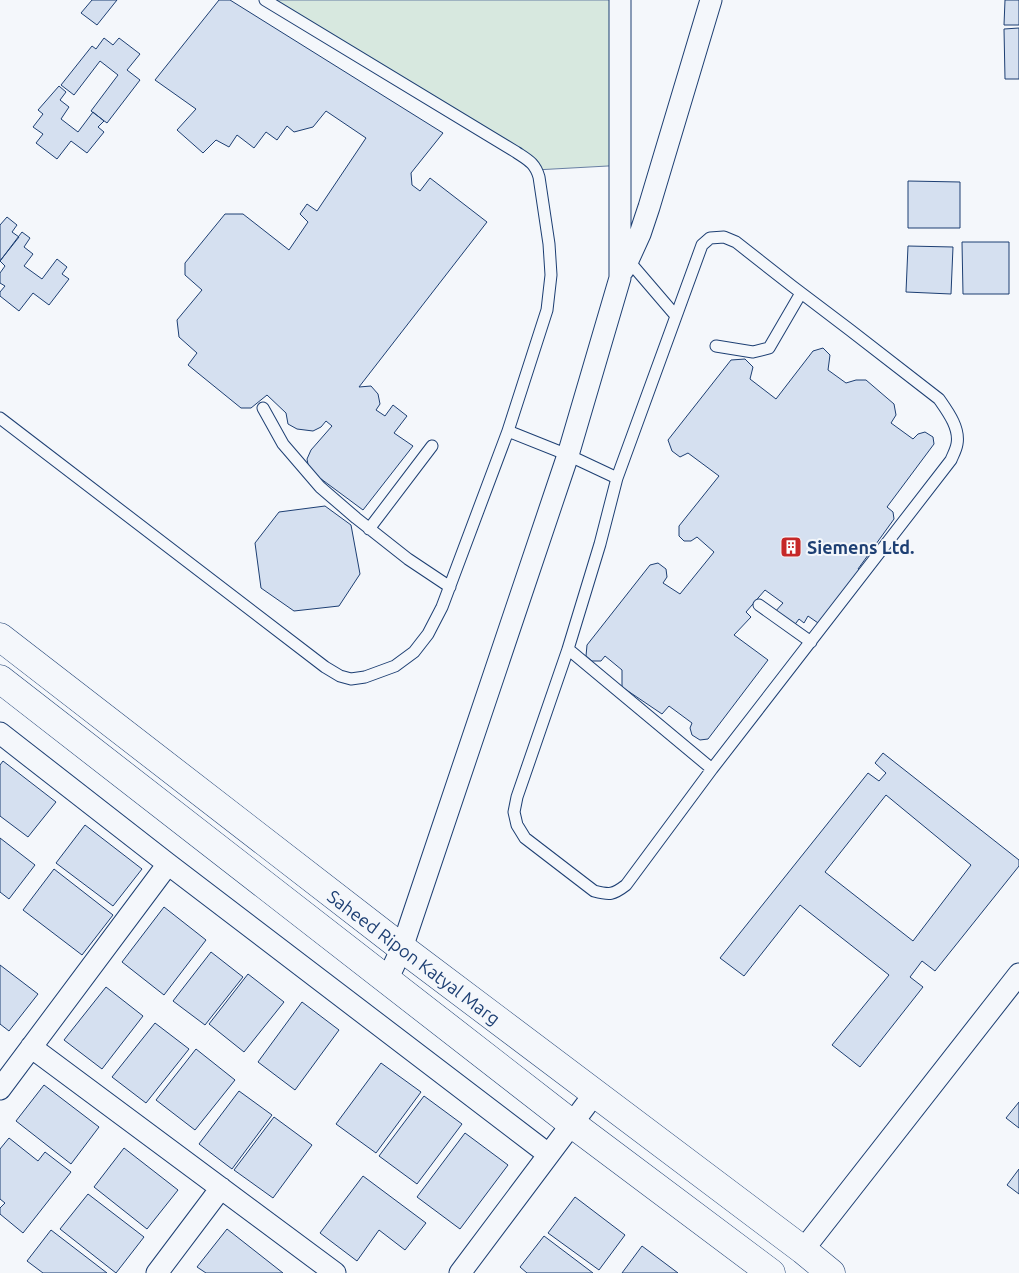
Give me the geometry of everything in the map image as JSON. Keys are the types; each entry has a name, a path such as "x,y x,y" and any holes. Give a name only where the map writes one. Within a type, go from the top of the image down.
{"street":[{"path":"620,0 624,269"},
{"path":"387,980 402,948 568,456 624,269 649,207 711,0"},
{"name":"Saheed Ripon Katyal Marg","path":"0,638 402,948 831,1273"},
{"name":"Saheed Ripon Katyal Marg","path":"0,679 571,1123 771,1273"},
{"path":"0,733 168,864 548,1154"},
{"path":"0,1090 168,864"},
{"path":"803,1250 1019,974"},
{"path":"31,1047 335,1273"},
{"path":"460,1273 594,1093"},
{"path":"157,1273 221,1188"}],"lane":[{"path":"0,418 317,661 340,676 351,679 365,677 395,666 414,652 428,634 450,587 508,431 547,310 551,275 548,235 539,178 536,167 527,159 265,0"},
{"path":"724,237 736,242 939,399 948,411 956,428 957,443 952,460 712,769 626,885 616,893 605,894 594,892 526,838 517,826 514,812 517,797 568,649 600,544 617,478 676,316 702,245 710,238 724,237"},
{"path":"624,269 676,316"},
{"path":"716,346 753,352 769,348 801,293"},
{"path":"263,408 283,444 320,488 408,558 450,587"},
{"path":"508,431 617,478"},
{"path":"369,528 432,446"},
{"path":"759,605 811,642"},
{"path":"568,649 712,769"}],"shaded area":[{"path":"264,0 624,0 626,165 535,170"}],"building":[{"path":"92,0 117,0 97,25 81,13"},
{"path":"219,0 230,0 443,133 411,173 412,185 420,191 430,178 487,222 359,387 371,386 378,394 380,404 376,410 385,416 393,405 407,416 394,433 413,446 363,510 309,470 307,459 311,450 332,426 326,421 321,427 313,431 297,429 288,424 286,413 267,395 251,408 241,408 188,365 197,353 179,337 177,320 202,290 185,275 185,263 225,214 243,214 289,250 308,222 300,214 307,204 317,211 366,138 326,111 313,127 294,132 287,126 277,140 266,132 254,148 237,135 229,147 216,140 203,153 177,130 196,109 155,80"},
{"path":"1005,0 1019,0 1019,25 1004,25"},
{"path":"1019,28 1019,79 1005,79 1004,29"},
{"path":"104,38 113,45 119,38 140,54 127,70 140,80 107,123 91,111 118,75 100,61 74,95 61,85 92,46 96,49"},
{"path":"59,86 66,92 60,100 69,107 61,119 78,132 93,112 104,121 98,127 104,132 87,153 71,141 57,159 36,143 43,134 33,127 43,114 38,110"},
{"path":"908,181 960,182 960,228 908,228"},
{"path":"7,217 17,225 12,232 19,237 0,261 0,225"},
{"path":"22,232 30,238 24,247 33,254 24,266 42,279 57,259 67,267 62,274 69,279 49,305 33,293 19,311 0,296 0,292 5,286 0,283 0,273 5,266 0,261"},
{"path":"962,242 1009,242 1009,294 963,294"},
{"path":"908,246 953,247 951,294 906,292"},
{"name":"Siemens Ltd.","path":"823,348 830,355 828,370 846,383 866,380 894,404 896,415 891,423 913,439 918,434 925,432 933,437 934,444 887,507 893,512 894,519 858,569 863,573 821,625 808,616 804,623 799,619 793,627 774,613 783,603 765,590 746,612 751,617 734,635 768,660 708,739 700,740 692,735 690,728 692,723 669,706 662,714 622,687 622,670 605,656 601,661 592,661 586,656 587,645 650,565 658,563 666,569 667,577 663,583 680,594 714,552 697,537 691,541 684,541 679,536 679,526 719,476 688,453 680,457 672,451 668,440 731,360 745,359 753,367 750,379 776,399 813,351"},
{"path":"325,506 351,525 360,574 339,606 294,611 261,588 255,543 279,512"},
{"path":"883,753 1019,860 1019,866 935,971 922,961 910,977 923,987 860,1067 832,1045 889,975 800,905 744,976 720,958 868,773 879,781 886,773 875,763","holes":["886,795 971,865 913,941 825,872"]},
{"path":"3,761 56,802 28,837 0,816 0,765"},
{"path":"85,825 142,869 113,906 56,863"},
{"path":"0,838 35,865 9,899 0,892"},
{"path":"54,869 113,915 82,955 23,910"},
{"path":"164,907 206,940 164,995 122,962"},
{"path":"211,952 243,977 205,1025 173,1001"},
{"path":"0,965 38,994 9,1031 0,1024"},
{"path":"248,974 284,1002 244,1052 209,1024"},
{"path":"106,987 143,1016 102,1069 64,1040"},
{"path":"302,1002 339,1030 295,1090 258,1062"},
{"path":"155,1023 189,1049 146,1103 112,1077"},
{"path":"196,1049 235,1080 195,1130 156,1100"},
{"path":"381,1063 421,1092 376,1153 336,1124"},
{"path":"44,1085 99,1127 71,1164 16,1121"},
{"path":"239,1091 272,1115 232,1169 199,1144"},
{"path":"424,1096 462,1124 417,1184 379,1156"},
{"path":"1019,1102 1019,1128 1006,1118"},
{"path":"274,1117 312,1145 273,1198 234,1170"},
{"path":"465,1133 508,1165 460,1229 417,1197"},
{"path":"9,1138 38,1161 45,1152 71,1172 23,1233 0,1214 0,1208 5,1203 0,1199 0,1149"},
{"path":"124,1148 178,1190 147,1229 94,1187"},
{"path":"1019,1169 1019,1194 1007,1185"},
{"path":"363,1176 426,1223 405,1250 379,1230 357,1261 320,1233"},
{"path":"88,1194 144,1237 116,1273 60,1229"},
{"path":"575,1197 625,1235 599,1270 548,1233"},
{"path":"227,1229 283,1273 206,1273 197,1267"},
{"path":"51,1230 107,1273 43,1273 27,1261"},
{"path":"544,1236 593,1273 527,1273 520,1267"},
{"path":"642,1246 678,1273 622,1273"}],"place":[{"name":"Siemens Ltd.","path":"791,547"}]}
